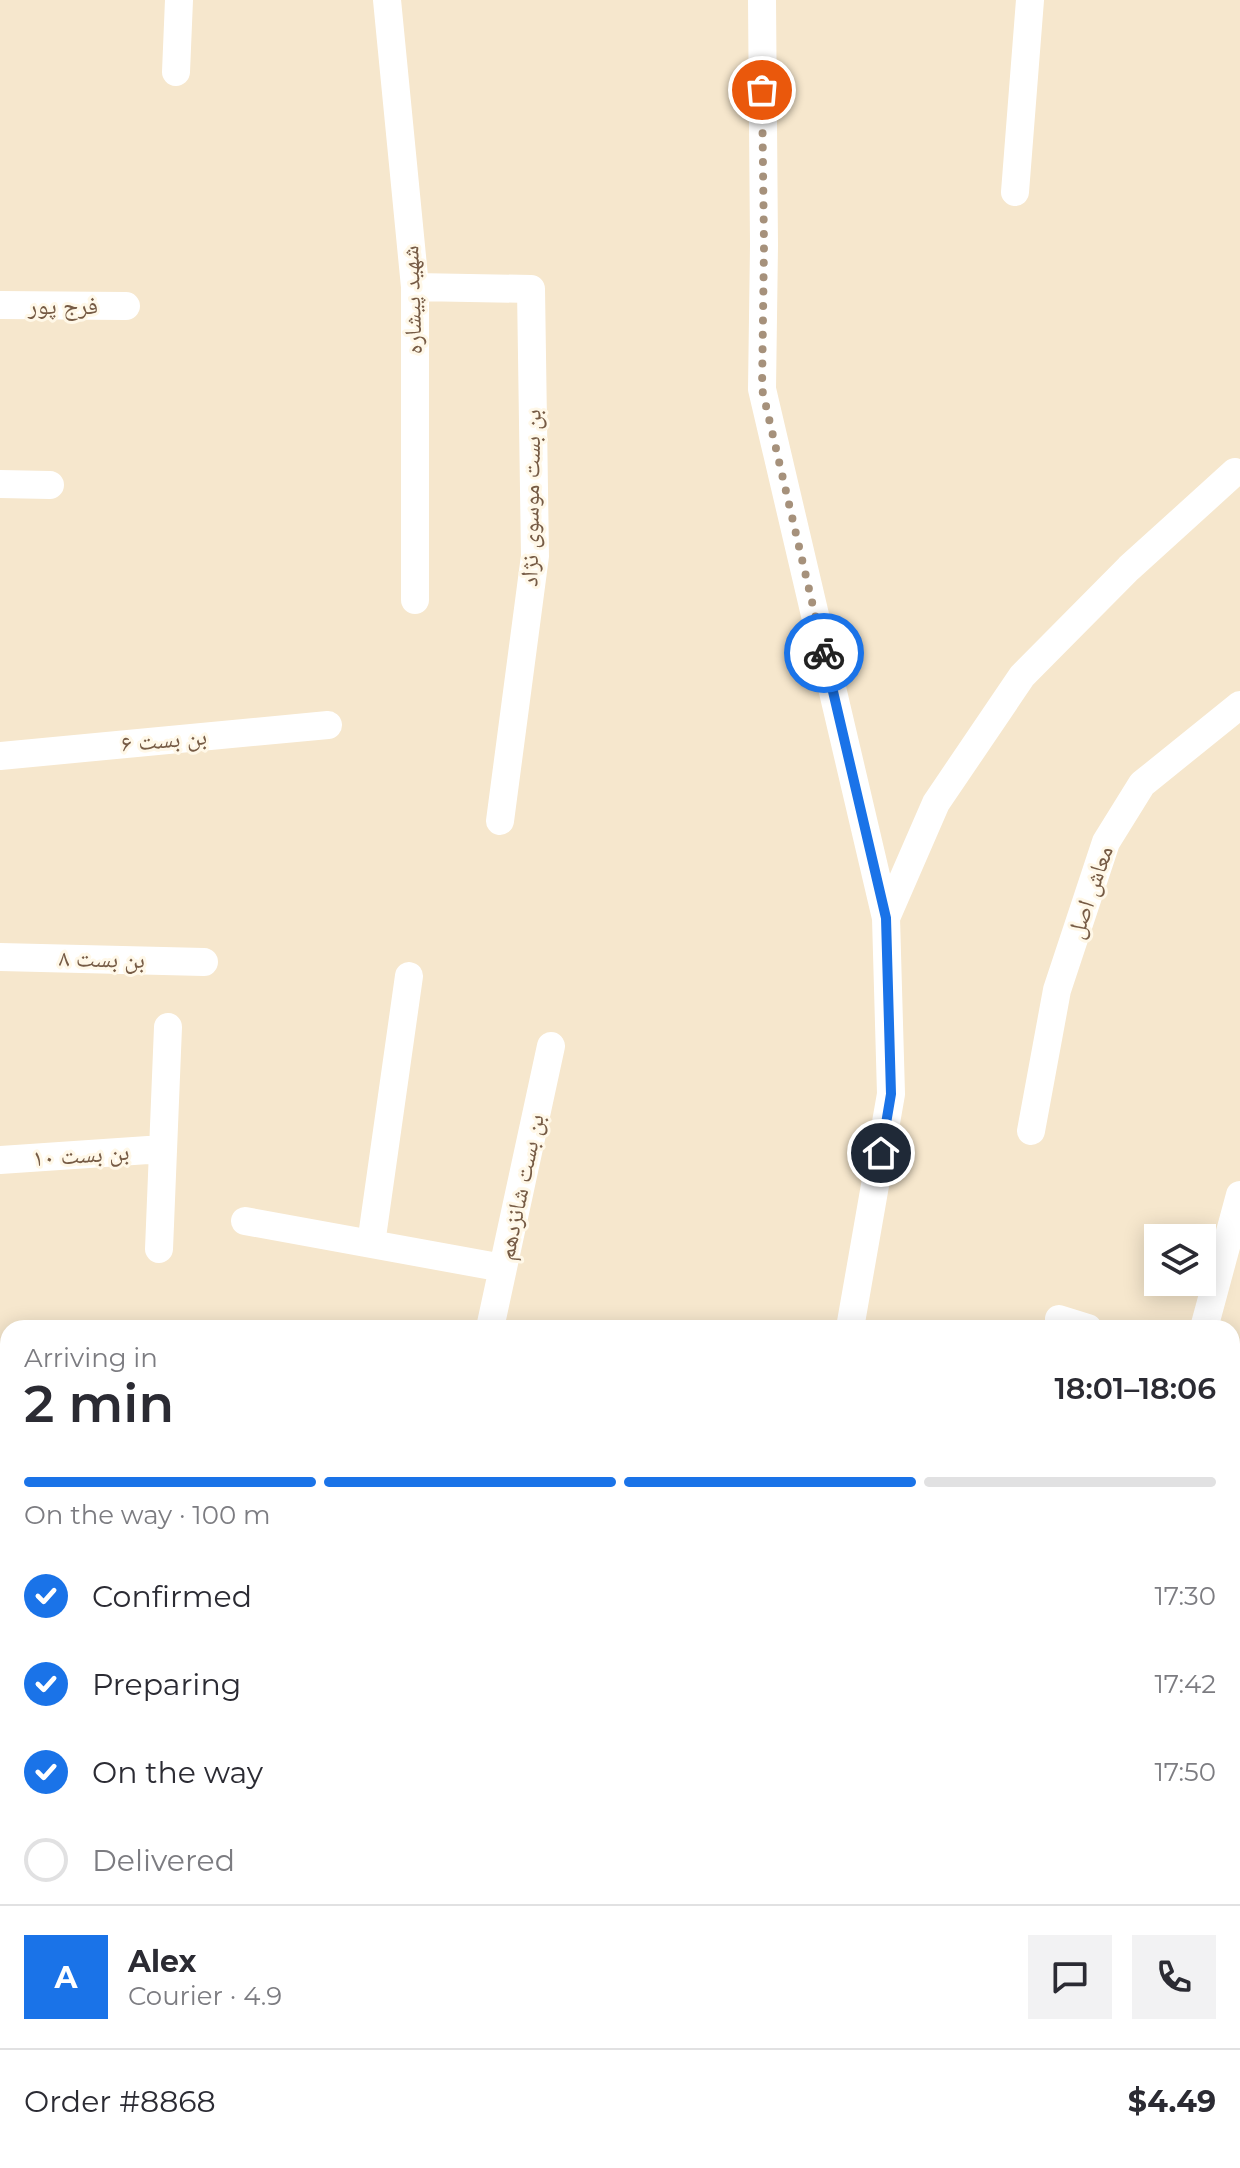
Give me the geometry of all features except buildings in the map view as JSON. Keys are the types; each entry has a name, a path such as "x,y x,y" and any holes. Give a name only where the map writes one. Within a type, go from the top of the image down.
{"street":[{"path":"176,72 179,0"},
{"name":"شهید پیشاره","path":"387,0 415,287 415,600"},
{"path":"762,0 762,389 886,918 891,1094 851,1320"},
{"path":"1015,192 1030,0"},
{"name":"بن بست موسوی نژاد","path":"415,287 531,289 535,556 500,821"},
{"name":"فرج پور","path":"0,305 126,306"},
{"path":"886,918 936,803 1022,676 1129,568 1235,472"},
{"path":"0,484 50,485"},
{"name":"معاش اصل","path":"1031,1131 1057,990 1106,842 1142,784 1240,705"},
{"name":"بن بست ۶","path":"0,756 328,725"},
{"name":"بن بست ۸","path":"0,957 204,962"},
{"path":"371,1244 409,976"},
{"path":"159,1249 168,1027"},
{"name":"بن بست شانزدهم","path":"492,1320 551,1046"},
{"name":"بن بست ۱۰","path":"0,1160 163,1149"},
{"path":"1206,1320 1240,1195"},
{"path":"245,1221 503,1268"}],"shaded area":[{"path":"0,0 1240,0 1240,1320 0,1320"}],"way so far":[{"path":"762,90 762,389 824,653"}],"route":[{"path":"824,653 886,918 891,1094 881,1153"}]}
